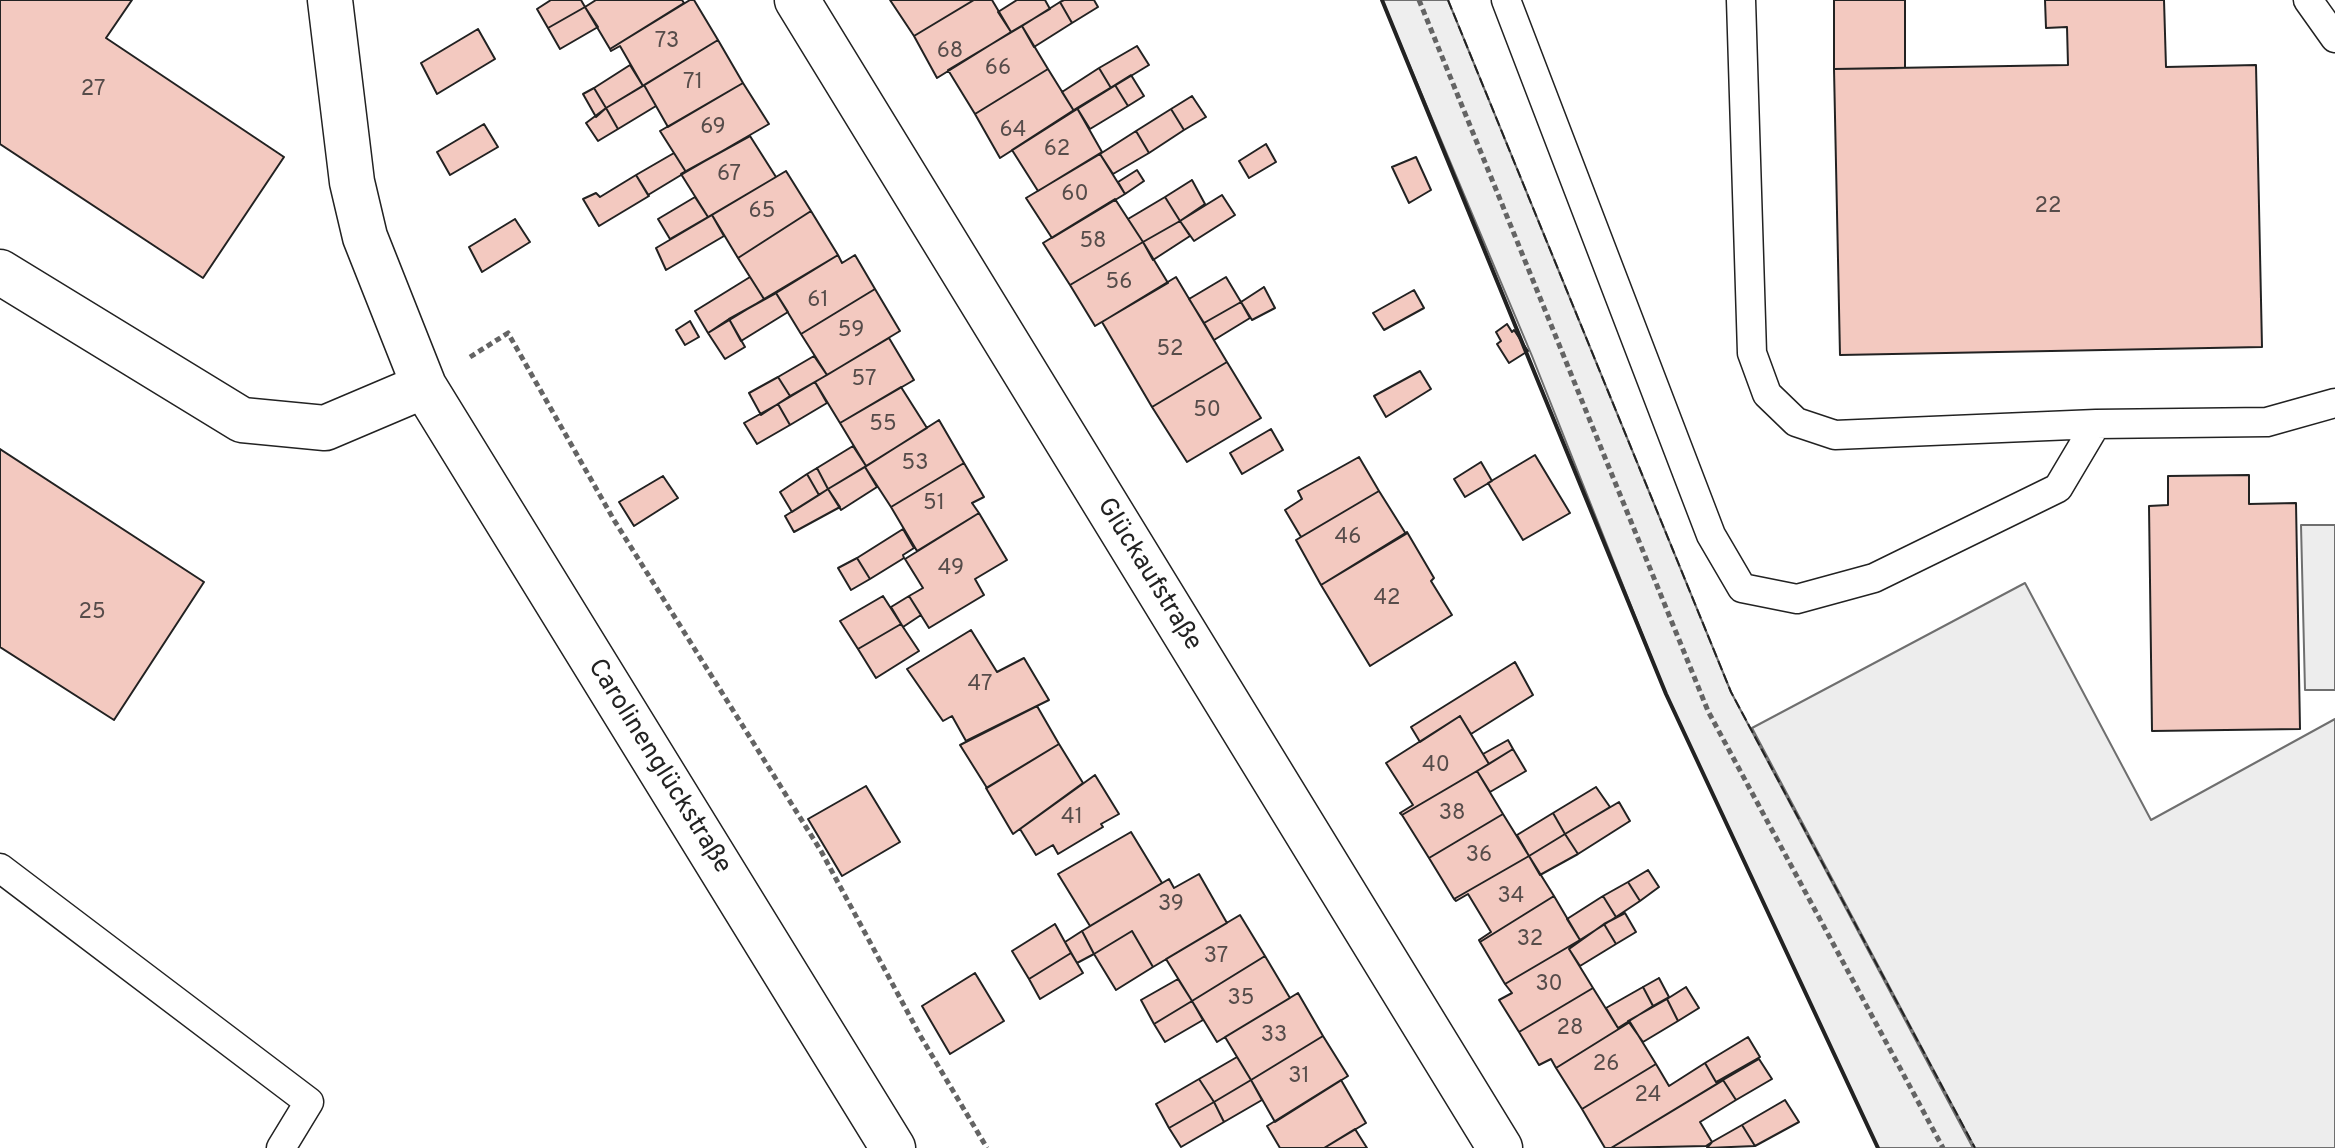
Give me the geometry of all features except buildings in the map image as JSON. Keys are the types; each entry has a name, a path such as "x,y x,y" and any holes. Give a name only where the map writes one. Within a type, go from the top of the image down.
{"street":[{"name":"Carolinenglückstraße","path":"330,0 352,182 365,237 424,386 893,1148"},
{"name":"Glückaufstraße","path":"797,0 1500,1148"},
{"path":"0,272 242,420 325,428 424,386"}],"lane":[{"path":"1506,0 1711,535 1742,588 1797,599 1874,578 2058,488 2096,424"},
{"path":"1741,0 1752,353 1767,394 1796,422 1835,435 2096,424 2267,422 2335,403"},
{"path":"2308,0 2335,38"},
{"path":"0,868 309,1102 281,1148"}],"path":[{"path":"1419,0 1708,711 1943,1148"},
{"path":"424,386 508,333 614,520 821,851 921,1037 987,1148"}],"shaded area":[{"path":"1382,0 1448,0 1731,692 1973,1148 1878,1148 1666,694 1532,356"},
{"path":"2301,525 2335,525 2335,690 2305,690"},
{"path":"2025,583 2151,820 2335,719 2335,1148 1975,1148 1752,728"}],"fence":[{"path":"1448,0 1731,692 1975,1148"}],"wall":[{"path":"1382,0 1666,694 1878,1148"}]}
